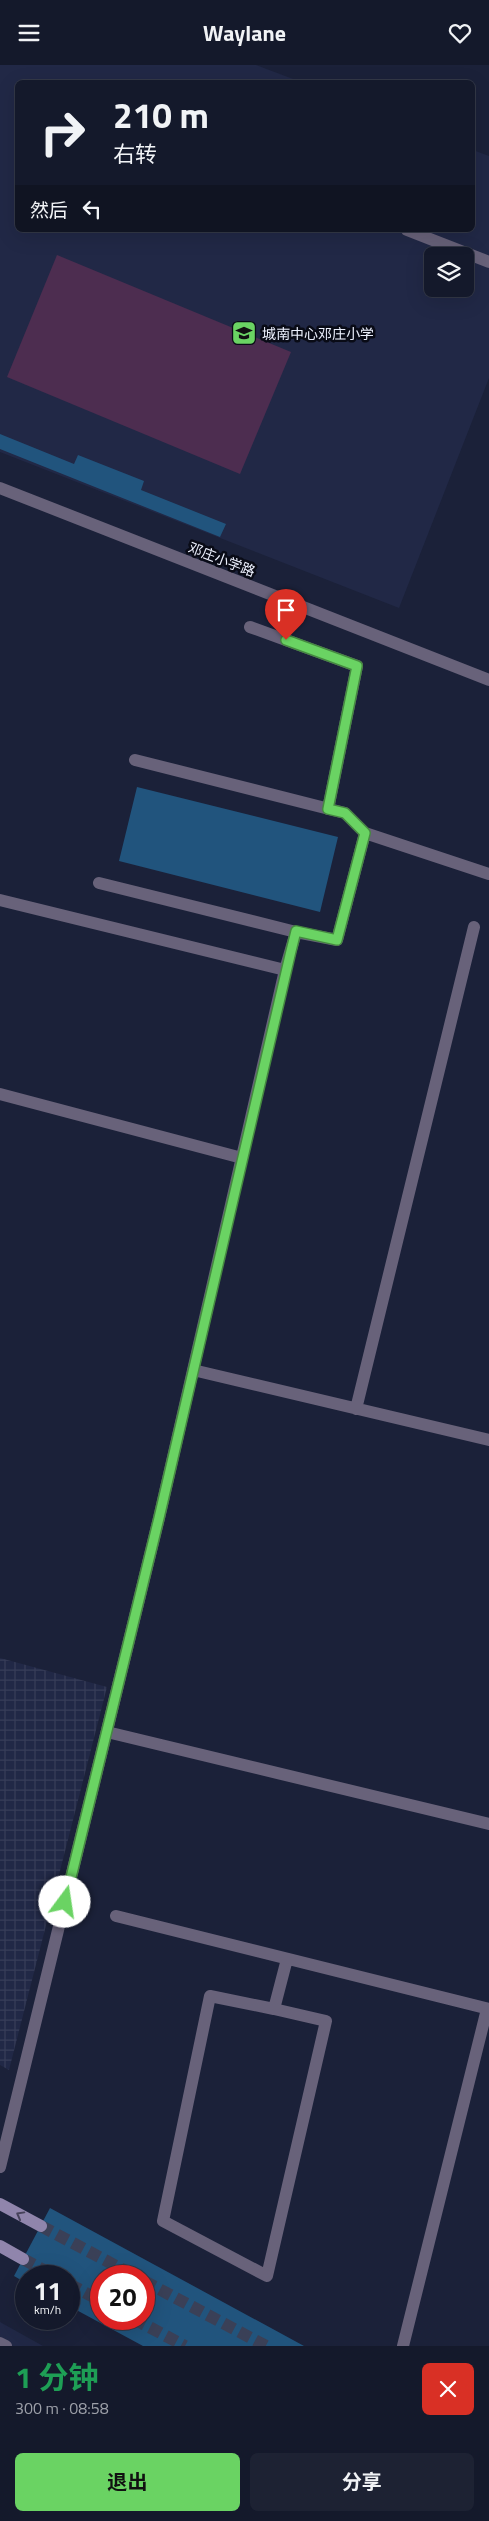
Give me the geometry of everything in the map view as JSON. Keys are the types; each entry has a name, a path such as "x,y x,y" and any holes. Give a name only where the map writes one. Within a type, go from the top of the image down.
{"main road":[{"path":"0,2204 41,2226"},
{"path":"0,2246 23,2259"}],"street":[{"path":"412,232 489,262"},
{"name":"邓庄小学路","path":"0,488 489,680"},
{"path":"250,627 357,666 328,809"},
{"path":"135,761 345,813 365,833 489,874"},
{"path":"99,883 337,940 365,833"},
{"path":"0,900 285,970"},
{"path":"356,1409 474,927"},
{"path":"0,2167 107,1732 285,970 296,931"},
{"path":"0,1095 242,1158"},
{"path":"193,1370 489,1440"},
{"path":"107,1732 489,1823"},
{"path":"116,1916 488,2009 403,2346"},
{"path":"274,2009 287,1959"},
{"path":"210,1996 274,2009 326,2021 267,2276 163,2221 210,1996"},
{"path":"0,2343 6,2346"}],"shaded area":[{"name":"城南中心邓庄小学","path":"0,65 256,65 296,80 15,80 15,232 475,232 475,151 489,156 489,378 399,608 0,452"},
{"path":"57,255 291,352 240,474 7,377"},
{"path":"0,1658 107,1687 9,2070 0,2065"},
{"path":"0,2322 43,2346 0,2346"}],"building":[{"path":"0,434 74,464 78,455 144,481 141,490 226,524 220,537 0,449"},
{"path":"137,787 338,837 320,912 119,861"},
{"path":"50,2208 155,2265 90,2265 90,2317 80,2312 80,2265 20,2265"},
{"path":"155,2265 304,2346 143,2346 113,2330 155,2330"}],"tunnel":[{"path":"41,2226 114,2265"},
{"path":"23,2259 34,2265"},
{"path":"155,2287 266,2346"},
{"path":"80,2290 90,2295"},
{"path":"155,2330 185,2346"}],"place":[{"name":"城南中心邓庄小学","path":"244,333"}],"route":[{"path":"65,1902 159,1518 285,970 296,931 337,940 365,833 345,813 328,809 357,666 286,640"}]}
